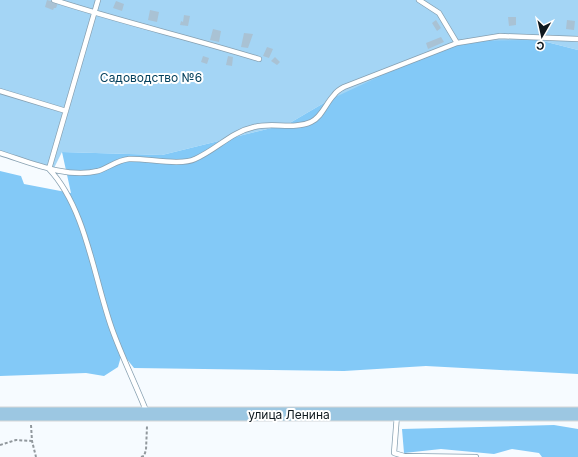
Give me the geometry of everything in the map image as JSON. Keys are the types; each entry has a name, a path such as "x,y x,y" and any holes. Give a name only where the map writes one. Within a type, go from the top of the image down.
{"main road":[{"name":"улица Ленина","path":"0,414 578,414"}],"lane":[{"path":"54,0 94,13 195,39 259,59"},
{"path":"49,169 98,0"},
{"path":"419,0 439,13 457,43"},
{"path":"0,153 49,169 70,172 98,171 115,162 129,159 154,161 194,160 229,137 253,127 298,125 311,122 322,113 334,94 344,87 457,43 500,36 578,39"},
{"path":"0,92 66,111"},
{"path":"49,169 56,176 80,221 112,329 148,414"},
{"path":"397,413 393,455 476,457"}],"path":[{"path":"30,414 32,440 36,457"},
{"path":"141,457 144,456 146,450 148,414"},
{"path":"0,445 16,440 32,440"}],"green space":[{"name":"Садоводство №6","path":"0,0 578,0 578,50 539,40 329,100 288,124 162,155 62,152 54,168 0,151"}],"shaded area":[{"path":"539,40 578,50 578,374 426,366 344,371 134,368 122,353 118,367 104,376 86,373 0,376 0,171 21,176 24,184 71,193 62,152 162,155 288,124 329,100 455,41"},
{"path":"554,425 578,429 578,457 542,457 539,453 512,449 494,454 441,449 404,453 402,429"}],"building":[{"path":"47,0 58,3 56,8 53,10 45,7"},
{"path":"116,1 124,4 122,11 113,8"},
{"path":"150,10 159,12 157,22 148,20"},
{"path":"184,15 190,16 188,26 180,25 181,21 183,22"},
{"path":"508,17 516,17 516,25 509,26"},
{"path":"436,20 441,28 437,31 432,23"},
{"path":"567,20 575,21 574,30 566,29"},
{"path":"213,29 221,31 219,42 210,40"},
{"path":"244,33 253,34 248,48 241,47"},
{"path":"441,37 444,42 428,49 426,43"},
{"path":"267,47 273,49 269,58 263,56"},
{"path":"203,56 209,58 207,64 201,62"},
{"path":"228,56 233,57 232,66 226,65"},
{"path":"275,57 280,62 277,65 271,61"}]}
